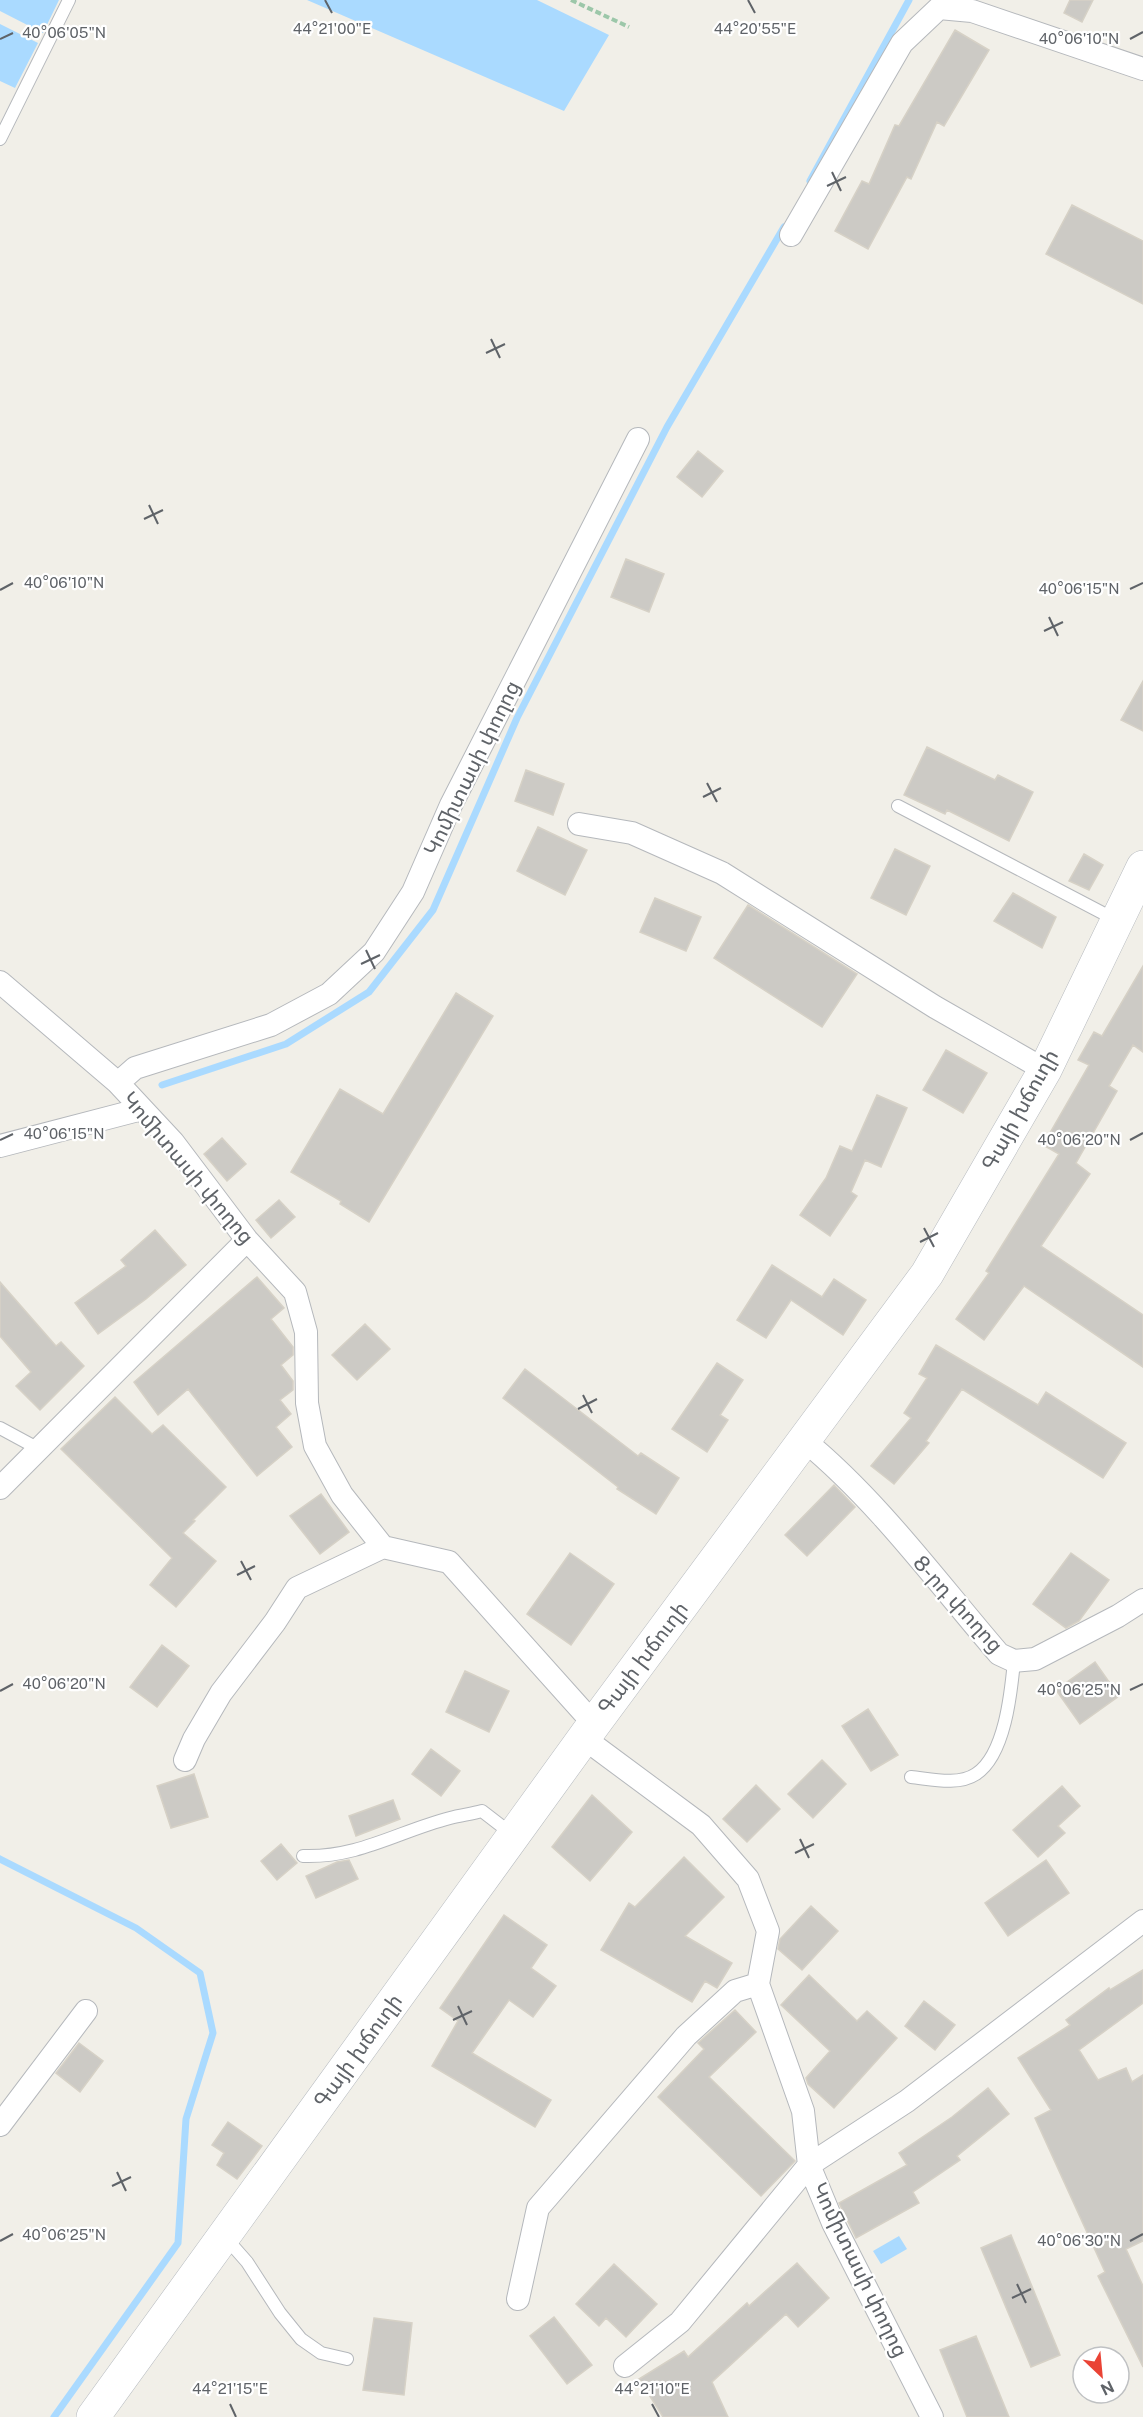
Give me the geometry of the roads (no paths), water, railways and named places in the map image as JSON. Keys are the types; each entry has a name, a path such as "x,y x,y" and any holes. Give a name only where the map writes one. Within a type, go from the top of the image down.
{"main road":[{"name":"Գայի խճուղի","path":"93,2417 589,1732 806,1441 927,1274 1044,1070 1143,867"}],"street":[{"path":"791,235 902,43 939,8 972,11 1143,69"},
{"name":"Կոմիտասի փողոց","path":"383,1547 342,1495 315,1446 308,1403 306,1332 295,1292 247,1240 173,1142 118,1083 135,1068 157,1059 271,1024 329,994 374,952 413,891 451,805 638,440"},
{"path":"579,824 632,833 722,873 935,1007 1044,1070"},
{"path":"0,982 118,1083"},
{"path":"0,1146 142,1109"},
{"path":"0,1488 247,1240"},
{"name":"8-րդ փողոց","path":"806,1441 832,1463 866,1499 999,1654 1014,1661 1035,1659 1118,1616 1143,1600"},
{"path":"185,1760 194,1739 221,1692 275,1622 297,1588 383,1547 449,1562 589,1732 701,1825 748,1879 768,1931 758,1984 735,1992 686,2036 538,2208 518,2299"},
{"path":"625,2366 680,2322 809,2165 907,2101 1143,1920"},
{"name":"Կոմիտասի փողոց","path":"758,1984 803,2111 809,2165 833,2223 932,2417"},
{"path":"0,2125 86,2011"}],"lane":[{"path":"0,139 69,0"},
{"path":"898,806 1117,920"},
{"path":"0,1428 38,1448"},
{"path":"911,1777 954,1781 976,1774 994,1754 1005,1719 1014,1661"},
{"path":"303,1856 327,1857 373,1846 449,1818 482,1811 514,1836"},
{"path":"224,2236 247,2262 280,2313 301,2339 321,2353 347,2359"}],"water":[{"path":"0,0 59,0 43,33 0,11"},
{"path":"307,0 537,0 609,35 564,111"},
{"path":"0,24 38,43 15,88 0,81"},
{"path":"899,2236 907,2249 881,2264 873,2251"}],"waterway":[{"path":"810,181 909,0"},
{"path":"162,1085 286,1044 369,992 433,910 517,718 667,427 784,227"},
{"path":"0,1859 136,1928 200,1973 213,2033 186,2119 178,2243 54,2417"}]}
